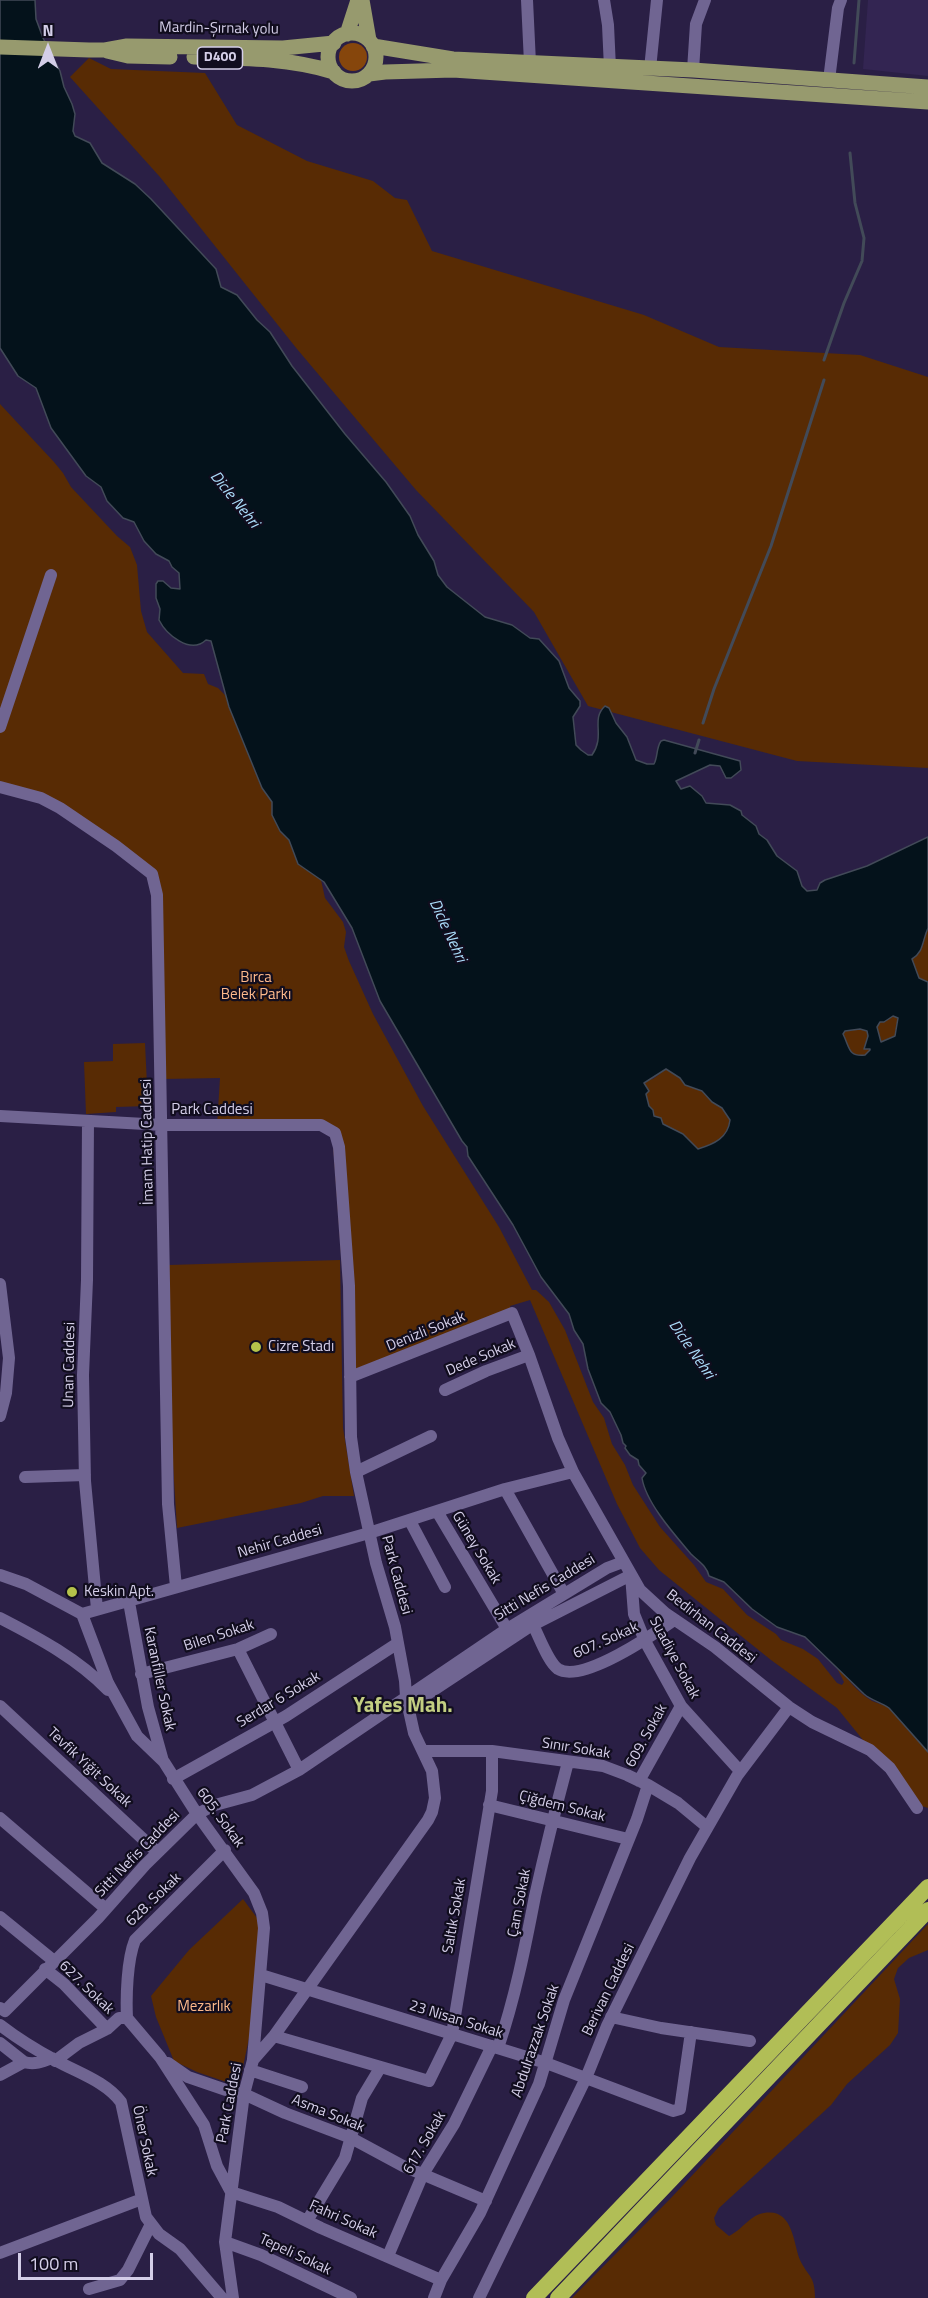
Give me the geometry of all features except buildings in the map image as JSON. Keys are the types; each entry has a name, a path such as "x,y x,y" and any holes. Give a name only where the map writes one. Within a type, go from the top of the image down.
{"highway":[{"path":"534,2298 928,1887"},
{"path":"558,2298 928,1910"}],"main road":[{"path":"360,0 376,61 369,74 363,79 347,80 334,72 329,58 360,0"},
{"path":"340,38 354,33 371,43 453,59 610,68 693,70 928,87"},
{"name":"Mardin-Şırnak yolu","path":"0,47 105,50 127,46 283,48 340,38"},
{"name":"Mardin-Şırnak yolu","path":"105,50 128,56 279,60 334,72"},
{"path":"369,74 453,70 928,102"}],"street":[{"path":"527,0 530,63"},
{"path":"604,0 608,24 610,68"},
{"path":"650,69 657,0"},
{"path":"693,70 696,24 705,0"},
{"path":"829,80 836,20 841,0"},
{"path":"0,727 51,575"},
{"name":"İmam Hatip Caddesi","path":"0,787 40,798 60,808 135,859 155,880 163,1125 168,1504 176,1587"},
{"name":"Park Caddesi","path":"0,1116 163,1125 321,1125 335,1133 341,1162 347,1256 351,1437 356,1472 369,1533 398,1643 414,1733 433,1778 435,1798 432,1812 274,2036 251,2065 244,2094 225,2242 233,2298"},
{"name":"Unan Caddesi","path":"88,1121 87,1269 83,1375 85,1475 97,1609"},
{"path":"0,1284 9,1358 6,1393 0,1416"},
{"name":"Denizli Sokak","path":"350,1377 512,1313"},
{"name":"Bedirhan Caddesi","path":"512,1313 558,1438 573,1472 640,1590 675,1620 715,1647 789,1707 812,1722 870,1750 890,1768 917,1808"},
{"name":"Dede Sokak","path":"445,1390 529,1355"},
{"path":"356,1472 431,1436"},
{"name":"Nehir Caddesi","path":"82,1614 410,1521 505,1489 573,1472"},
{"path":"25,1477 85,1475"},
{"path":"505,1489 564,1594"},
{"name":"Güney Sokak","path":"438,1512 507,1629"},
{"path":"410,1521 445,1587"},
{"name":"Sitti Nefis Caddesi","path":"2,2009 106,1909 157,1852 197,1814 215,1805 252,1795 299,1770 407,1702 507,1629 607,1568 623,1562"},
{"path":"0,1575 26,1584 82,1614"},
{"path":"407,1702 533,1625 631,1575"},
{"name":"Suadiye Sokak","path":"631,1575 634,1614 645,1641 681,1706 740,1771"},
{"name":"Karanfiller Sokak","path":"129,1602 148,1707 164,1762"},
{"name":"605. Sokak","path":"82,1614 108,1683 137,1736 164,1762 197,1814 255,1893 264,1928 251,2065"},
{"path":"0,1618 36,1637 91,1672 117,1700"},
{"name":"607. Sokak","path":"533,1625 558,1668 567,1671 581,1671 645,1641 675,1620"},
{"name":"Bilen Sokak","path":"141,1674 238,1649 271,1634"},
{"name":"Serdar 6 Sokak","path":"173,1779 274,1723 398,1643"},
{"path":"238,1649 299,1770"},
{"name":"Tevfik Yiğit Sokak","path":"0,1706 157,1852"},
{"name":"609. Sokak","path":"644,1783 681,1706"},
{"name":"Berivan Caddesi","path":"479,2298 586,2078 611,2017 707,1827 740,1771 789,1707"},
{"name":"Sınır Sokak","path":"423,1751 492,1751 603,1766 644,1783 678,1803 707,1827"},
{"name":"Saltık Sokak","path":"380,2068 429,2081 452,2034 492,1791 492,1751"},
{"name":"Çam Sokak","path":"495,2047 508,2018 568,1762"},
{"name":"Abdulrazzak Sokak","path":"434,2298 441,2280 486,2201 539,2084 564,2000 628,1839 644,1783"},
{"name":"Çiğdem Sokak","path":"489,1805 628,1839"},
{"path":"0,1818 106,1909"},
{"name":"628. Sokak","path":"128,2018 126,1996 131,1950 135,1940 225,1850"},
{"name":"627. Sokak","path":"0,1917 49,1965 107,2029"},
{"name":"23 Nisan Sokak","path":"261,1975 546,2063 673,2111 680,2109 691,2032"},
{"path":"611,2017 750,2041"},
{"path":"0,2043 24,2062 39,2063 54,2059 107,2029 119,2018 128,2018 160,2057 204,2126 217,2166 231,2192"},
{"name":"Öner Sokak","path":"0,2025 16,2037 112,2091 121,2102 146,2217 159,2234 180,2249 222,2298"},
{"path":"274,2036 380,2068 362,2098 345,2158 307,2221"},
{"name":"617. Sokak","path":"388,2256 423,2174 454,2124 495,2047"},
{"name":"Asma Sokak","path":"160,2057 188,2077 244,2094 285,2113 351,2138 403,2166 486,2201"},
{"path":"0,2075 24,2062"},
{"path":"251,2065 302,2086"},
{"name":"Fahri Sokak","path":"231,2192 278,2207 441,2280"},
{"path":"0,2253 142,2199"},
{"path":"89,2289 120,2280 128,2270 151,2224"},
{"name":"Tepeli Sokak","path":"225,2242 261,2255 351,2298"}],"shaded area":[{"path":"868,0 928,0 928,76 863,69"},
{"path":"353,43 363,47 367,57 363,67 353,71 343,67 339,57 343,47"}],"green space":[{"path":"89,58 111,69 205,73 237,125 307,161 373,181 395,198 407,200 432,251 644,315 719,347 860,355 928,377 928,768 797,761 588,706 534,612 416,490 297,349 160,177 70,77"},
{"name":"Bırca Belek Parkı","path":"0,404 54,462 71,487 130,547 137,565 141,611 147,632 183,673 204,674 208,684 218,688 227,697 258,779 272,802 272,811 280,832 289,840 298,864 321,880 325,898 343,922 346,932 344,947 373,1014 423,1106 499,1227 532,1290 536,1290 549,1302 565,1330 593,1402 604,1418 612,1444 625,1465 633,1485 660,1527 706,1582 723,1589 747,1615 776,1634 781,1640 803,1649 818,1659 837,1683 842,1685 844,1682 835,1664 862,1694 889,1708 928,1752 928,1808 915,1804 837,1708 771,1660 659,1570 640,1548 617,1504 530,1300 510,1306 512,1313 350,1377 332,1130 217,1126 220,1078 162,1079 155,879 60,808 0,787"},
{"path":"928,928 928,982 919,978 912,959 921,950"},
{"path":"893,1016 898,1018 895,1036 881,1042 877,1027 880,1022"},
{"path":"860,1029 867,1031 868,1036 864,1047 870,1050 865,1055 855,1055 843,1034 845,1031"},
{"path":"145,1043 148,1106 116,1107 116,1112 86,1114 84,1062 113,1061 113,1044"},
{"path":"666,1069 680,1078 685,1085 702,1091 712,1102 722,1108 730,1120 723,1136 698,1149 683,1134 663,1124 654,1116 649,1106 644,1083 645,1080 653,1079"},
{"name":"Cizre Stadı","path":"340,1260 343,1428 354,1496 323,1496 301,1503 177,1528 172,1448 169,1265"},
{"name":"Mezarlık","path":"243,1899 257,1918 259,1928 253,2019 240,2081 235,2085 197,2072 174,2061 156,2017 151,1996 189,1950"},
{"path":"928,1924 928,1950 909,1958 898,1968 894,1979 900,1999 898,2033 890,2045 847,2084 831,2105 719,2208 714,2218 716,2225 729,2236 759,2214 774,2213 781,2216 790,2228 800,2260 812,2280 815,2298 572,2298 670,2199"}],"water":[{"name":"Dicle Nehri","path":"0,0 35,0 36,19 60,71 75,114 73,131 75,136 90,143 102,163 135,184 151,199 216,269 221,287 237,295 270,332 292,366 386,482 410,516 418,535 434,561 438,575 447,587 485,617 512,625 530,638 539,639 559,661 569,688 580,701 580,706 573,717 576,745 581,750 592,755 596,748 599,717 605,706 609,708 616,723 627,737 636,760 654,764 659,744 664,740 740,761 741,770 731,778 726,778 720,766 710,765 676,781 681,789 690,786 702,796 706,803 730,805 741,811 742,815 756,826 759,834 767,840 777,856 797,871 802,886 807,891 817,890 820,883 825,880 867,866 928,837 928,928 921,950 912,959 919,978 928,982 928,1752 889,1708 864,1694 805,1637 777,1627 752,1609 724,1582 709,1576 704,1566 677,1538 655,1508 642,1478 646,1473 638,1460 625,1448 610,1412 601,1403 588,1369 583,1344 574,1330 569,1314 541,1277 513,1225 468,1156 467,1147 380,1001 352,928 324,882 298,864 289,840 280,831 272,815 272,802 262,788 229,707 211,641 206,640 193,645 186,644 167,631 159,620 160,609 156,598 156,584 158,581 163,581 171,588 180,589 179,573 169,561 156,554 144,541 134,522 123,518 107,501 101,487 86,476 51,428 36,388 18,376 0,348","holes":["893,1016 898,1018 895,1036 881,1042 877,1027 880,1022","860,1029 867,1031 868,1036 864,1049 870,1050 865,1055 852,1053 843,1034 845,1031","666,1069 680,1078 685,1085 702,1091 712,1102 722,1108 730,1120 729,1126 723,1136 715,1142 698,1149 683,1134 663,1124 661,1118 654,1116 646,1094 649,1091 644,1083"]}],"waterway":[{"path":"854,63 859,0"},
{"path":"824,360 862,261 864,238 855,203 850,153"},
{"path":"703,723 714,689 771,546 824,380"},
{"path":"695,753 699,740"}],"place":[{"name":"Cizre Stadı","path":"256,1347"},
{"name":"Keskin Apt.","path":"72,1592"}],"district":[{"name":"Yafes Mah.","path":"403,1707"}]}
